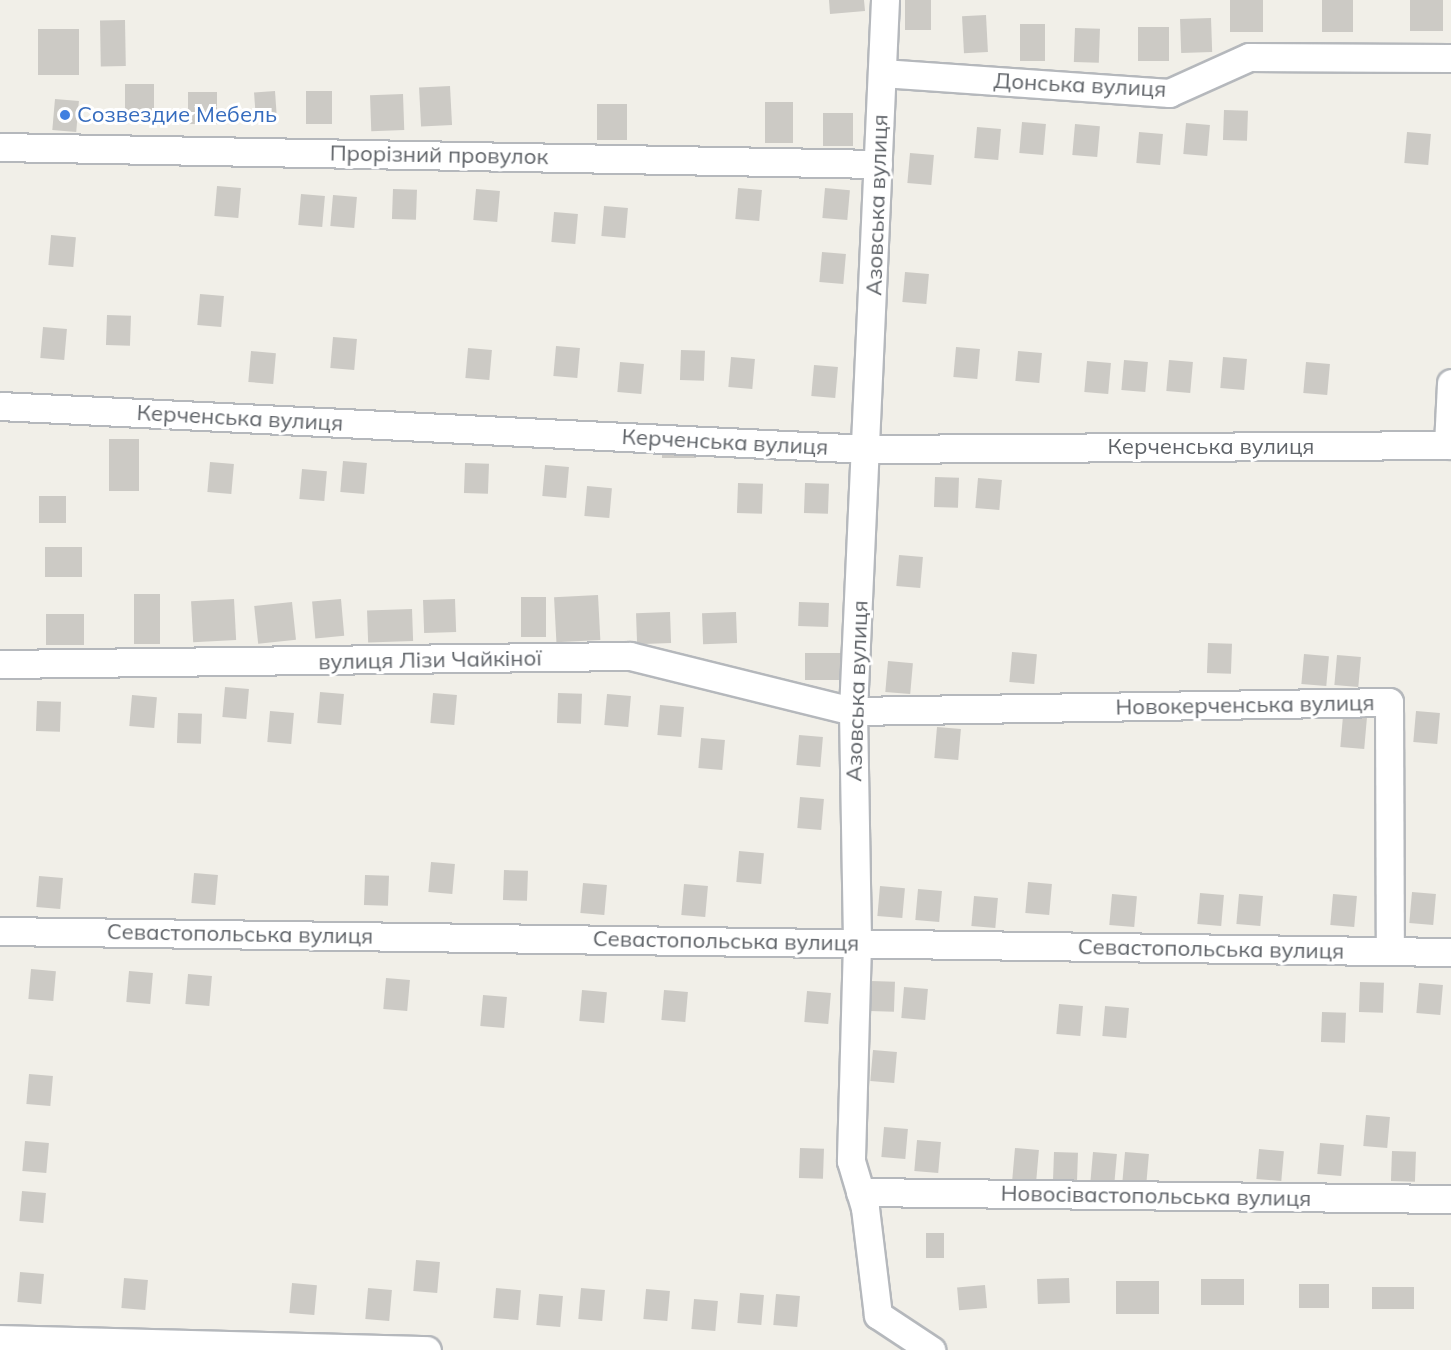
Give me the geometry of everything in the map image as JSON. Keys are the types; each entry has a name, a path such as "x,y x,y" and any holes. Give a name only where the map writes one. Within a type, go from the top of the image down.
{"street":[{"name":"Азовська вулиця","path":"885,0 868,449 853,711 857,943 851,1161 860,1192 878,1316 931,1350"},
{"name":"Донська вулиця","path":"882,73 1169,93 1249,57 1451,58"},
{"name":"Прорізний провулок","path":"0,147 878,164"},
{"path":"1450,445 1451,383"},
{"name":"Керченська вулиця","path":"0,406 868,449 1450,445"},
{"name":"вулиця Лізи Чайкіної","path":"0,664 630,656 853,711"},
{"name":"Новокерченська вулиця","path":"853,711 1389,702 1390,951"},
{"name":"Севастопольська вулиця","path":"0,931 1451,952"},
{"name":"Новосівастопольська вулиця","path":"860,1192 1451,1199"},
{"path":"0,1339 209,1348 427,1350"}],"building":[{"path":"829,0 864,0 865,11 830,14"},
{"path":"905,0 931,0 931,30 905,30"},
{"path":"1230,0 1263,0 1263,32 1230,32"},
{"path":"1322,0 1353,0 1353,32 1322,32"},
{"path":"1410,0 1443,0 1443,31 1410,31"},
{"path":"986,15 988,52 964,53 962,16"},
{"path":"1211,18 1212,52 1181,53 1180,19"},
{"path":"100,20 125,20 126,66 101,66"},
{"path":"1020,24 1045,24 1045,61 1020,61"},
{"path":"1138,27 1169,27 1169,61 1138,61"},
{"path":"1075,28 1100,29 1099,63 1074,62"},
{"path":"38,29 79,29 79,75 38,75"},
{"path":"125,84 154,84 154,116 125,116"},
{"path":"450,86 452,125 421,127 419,88"},
{"path":"275,91 277,120 256,121 254,92"},
{"path":"306,91 332,91 332,124 306,124"},
{"path":"188,92 217,92 217,124 188,124"},
{"path":"403,94 404,130 371,131 370,95"},
{"name":"Созвездие Мебель","path":"55,99 79,101 76,132 52,130"},
{"path":"765,102 793,102 793,143 765,143"},
{"path":"597,104 627,104 627,140 597,140"},
{"path":"1224,110 1248,111 1247,141 1223,140"},
{"path":"823,113 853,113 853,146 823,146"},
{"path":"1022,122 1046,124 1043,155 1019,153"},
{"path":"1186,123 1210,125 1207,156 1183,154"},
{"path":"1075,124 1100,126 1097,157 1072,155"},
{"path":"977,127 1001,129 998,160 974,158"},
{"path":"1139,132 1163,134 1160,165 1136,163"},
{"path":"1407,132 1431,134 1428,165 1404,163"},
{"path":"910,153 934,155 931,185 907,183"},
{"path":"217,186 241,188 238,218 214,216"},
{"path":"738,188 762,190 759,221 735,219"},
{"path":"825,188 850,190 847,220 822,218"},
{"path":"393,189 417,190 416,220 392,219"},
{"path":"476,189 500,191 497,222 473,220"},
{"path":"301,194 325,196 322,227 298,225"},
{"path":"333,195 357,197 354,228 330,226"},
{"path":"604,206 628,208 625,238 601,236"},
{"path":"554,212 578,214 575,244 551,242"},
{"path":"51,235 76,237 73,267 48,265"},
{"path":"822,252 846,254 843,284 819,282"},
{"path":"905,272 929,274 926,304 902,302"},
{"path":"200,294 224,296 221,327 197,325"},
{"path":"107,315 131,316 130,346 106,345"},
{"path":"43,327 67,329 64,360 40,358"},
{"path":"333,337 357,339 354,370 330,368"},
{"path":"556,346 580,348 577,378 553,376"},
{"path":"956,347 980,349 977,379 953,377"},
{"path":"468,348 492,350 489,380 465,378"},
{"path":"681,350 705,351 704,381 680,380"},
{"path":"251,351 276,353 273,384 248,382"},
{"path":"1018,351 1042,353 1039,383 1015,381"},
{"path":"731,357 755,359 752,389 728,387"},
{"path":"1223,357 1247,359 1244,390 1220,388"},
{"path":"1124,360 1148,362 1145,392 1121,390"},
{"path":"1169,360 1193,362 1190,393 1166,391"},
{"path":"1087,361 1111,363 1108,394 1084,392"},
{"path":"620,362 644,364 641,394 617,392"},
{"path":"1306,362 1330,364 1327,395 1303,393"},
{"path":"814,365 838,367 835,398 811,396"},
{"path":"662,438 696,438 696,458 662,458"},
{"path":"109,439 139,439 139,491 109,491"},
{"path":"343,461 367,463 364,494 340,492"},
{"path":"210,462 234,464 231,494 207,492"},
{"path":"465,463 489,464 488,494 464,493"},
{"path":"545,465 569,467 566,498 542,496"},
{"path":"302,469 327,471 324,501 299,499"},
{"path":"935,477 959,478 958,508 934,507"},
{"path":"978,478 1002,480 999,510 975,508"},
{"path":"738,483 763,484 762,514 737,513"},
{"path":"805,483 829,484 828,514 804,513"},
{"path":"587,486 612,488 609,518 584,516"},
{"path":"39,496 66,496 66,523 39,523"},
{"path":"45,547 82,547 82,577 45,577"},
{"path":"899,555 923,557 920,588 896,586"},
{"path":"134,594 160,594 160,644 134,644"},
{"path":"598,595 600,640 556,642 554,597"},
{"path":"521,597 546,597 546,637 521,637"},
{"path":"234,599 236,640 193,642 191,601"},
{"path":"341,599 344,636 315,638 312,602"},
{"path":"455,599 456,632 424,633 423,600"},
{"path":"292,602 296,640 258,644 254,606"},
{"path":"799,602 829,603 828,627 798,626"},
{"path":"412,609 413,641 368,643 367,611"},
{"path":"670,612 671,643 637,644 636,613"},
{"path":"736,612 737,643 703,644 702,613"},
{"path":"46,614 84,614 84,645 46,645"},
{"path":"1208,643 1232,644 1231,674 1207,673"},
{"path":"1012,652 1037,654 1034,684 1009,682"},
{"path":"805,653 842,653 842,680 805,680"},
{"path":"1304,654 1329,656 1326,686 1301,684"},
{"path":"1337,655 1361,657 1358,687 1334,685"},
{"path":"888,661 913,663 910,694 885,692"},
{"path":"225,687 249,689 246,719 222,717"},
{"path":"320,692 344,694 341,725 317,723"},
{"path":"433,693 457,695 454,725 430,723"},
{"path":"558,693 582,694 581,724 557,723"},
{"path":"607,694 631,696 628,727 604,725"},
{"path":"132,695 157,697 154,728 129,726"},
{"path":"37,701 61,702 60,732 36,731"},
{"path":"660,705 684,707 681,737 657,735"},
{"path":"270,711 294,713 291,744 267,742"},
{"path":"1416,711 1440,713 1437,744 1413,742"},
{"path":"178,713 202,714 201,744 177,743"},
{"path":"1343,716 1367,718 1364,749 1340,747"},
{"path":"937,727 961,729 958,760 934,758"},
{"path":"799,735 823,737 820,767 796,765"},
{"path":"701,738 725,740 722,770 698,768"},
{"path":"800,797 824,799 821,830 797,828"},
{"path":"739,851 764,853 761,884 736,882"},
{"path":"431,862 455,864 452,894 428,892"},
{"path":"504,870 528,871 527,901 503,900"},
{"path":"194,873 218,875 215,905 191,903"},
{"path":"365,875 389,876 388,906 364,905"},
{"path":"39,876 63,878 60,909 36,907"},
{"path":"1028,882 1052,884 1049,915 1025,913"},
{"path":"583,883 607,885 604,915 580,913"},
{"path":"684,884 708,886 705,917 681,915"},
{"path":"880,886 905,888 902,918 877,916"},
{"path":"918,889 942,891 939,922 915,920"},
{"path":"1412,892 1436,894 1433,925 1409,923"},
{"path":"1200,893 1224,895 1221,926 1197,924"},
{"path":"1112,894 1137,896 1134,927 1109,925"},
{"path":"1239,894 1263,896 1260,926 1236,924"},
{"path":"1333,894 1357,896 1354,927 1330,925"},
{"path":"974,896 998,898 995,928 971,926"},
{"path":"31,969 56,971 53,1001 28,999"},
{"path":"129,971 153,973 150,1004 126,1002"},
{"path":"188,974 212,976 209,1006 185,1004"},
{"path":"386,978 410,980 407,1011 383,1009"},
{"path":"871,981 895,982 894,1012 870,1011"},
{"path":"1360,982 1384,983 1383,1013 1359,1012"},
{"path":"1419,983 1443,985 1440,1015 1416,1013"},
{"path":"904,987 928,989 925,1020 901,1018"},
{"path":"582,990 607,992 604,1023 579,1021"},
{"path":"664,990 688,992 685,1022 661,1020"},
{"path":"807,991 831,993 828,1024 804,1022"},
{"path":"483,995 507,997 504,1028 480,1026"},
{"path":"1059,1004 1083,1006 1080,1036 1056,1034"},
{"path":"1105,1006 1129,1008 1126,1038 1102,1036"},
{"path":"1322,1012 1346,1013 1345,1043 1321,1042"},
{"path":"873,1050 897,1052 894,1083 870,1081"},
{"path":"29,1074 53,1076 50,1106 26,1104"},
{"path":"1366,1115 1390,1117 1387,1148 1363,1146"},
{"path":"884,1127 908,1129 905,1159 881,1157"},
{"path":"917,1140 941,1142 938,1173 914,1171"},
{"path":"25,1141 49,1143 46,1173 22,1171"},
{"path":"1320,1143 1344,1145 1341,1176 1317,1174"},
{"path":"800,1148 824,1149 823,1179 799,1178"},
{"path":"1015,1148 1039,1150 1036,1181 1012,1179"},
{"path":"1259,1149 1284,1151 1281,1181 1256,1179"},
{"path":"1392,1151 1416,1152 1415,1182 1391,1181"},
{"path":"1054,1152 1078,1153 1077,1183 1053,1182"},
{"path":"1093,1152 1117,1154 1114,1185 1090,1183"},
{"path":"1125,1152 1149,1154 1146,1184 1122,1182"},
{"path":"22,1191 46,1193 43,1223 19,1221"},
{"path":"926,1233 944,1233 944,1258 926,1258"},
{"path":"416,1260 440,1262 437,1293 413,1291"},
{"path":"20,1272 44,1274 41,1304 17,1302"},
{"path":"124,1278 148,1280 145,1310 121,1308"},
{"path":"1069,1278 1070,1303 1038,1304 1037,1279"},
{"path":"1201,1279 1244,1279 1244,1305 1201,1305"},
{"path":"1116,1281 1159,1281 1159,1314 1116,1314"},
{"path":"292,1283 317,1285 314,1315 289,1313"},
{"path":"1299,1284 1329,1284 1329,1308 1299,1308"},
{"path":"985,1285 987,1308 959,1310 957,1287"},
{"path":"1372,1287 1414,1287 1414,1309 1372,1309"},
{"path":"368,1288 392,1290 389,1321 365,1319"},
{"path":"496,1288 521,1290 518,1320 493,1318"},
{"path":"581,1288 605,1290 602,1321 578,1319"},
{"path":"646,1289 670,1291 667,1321 643,1319"},
{"path":"740,1293 764,1295 761,1325 737,1323"},
{"path":"539,1294 563,1296 560,1327 536,1325"},
{"path":"776,1294 800,1296 797,1327 773,1325"},
{"path":"694,1299 718,1301 715,1331 691,1329"}],"place":[{"name":"Созвездие Мебель","path":"65,115"}]}
